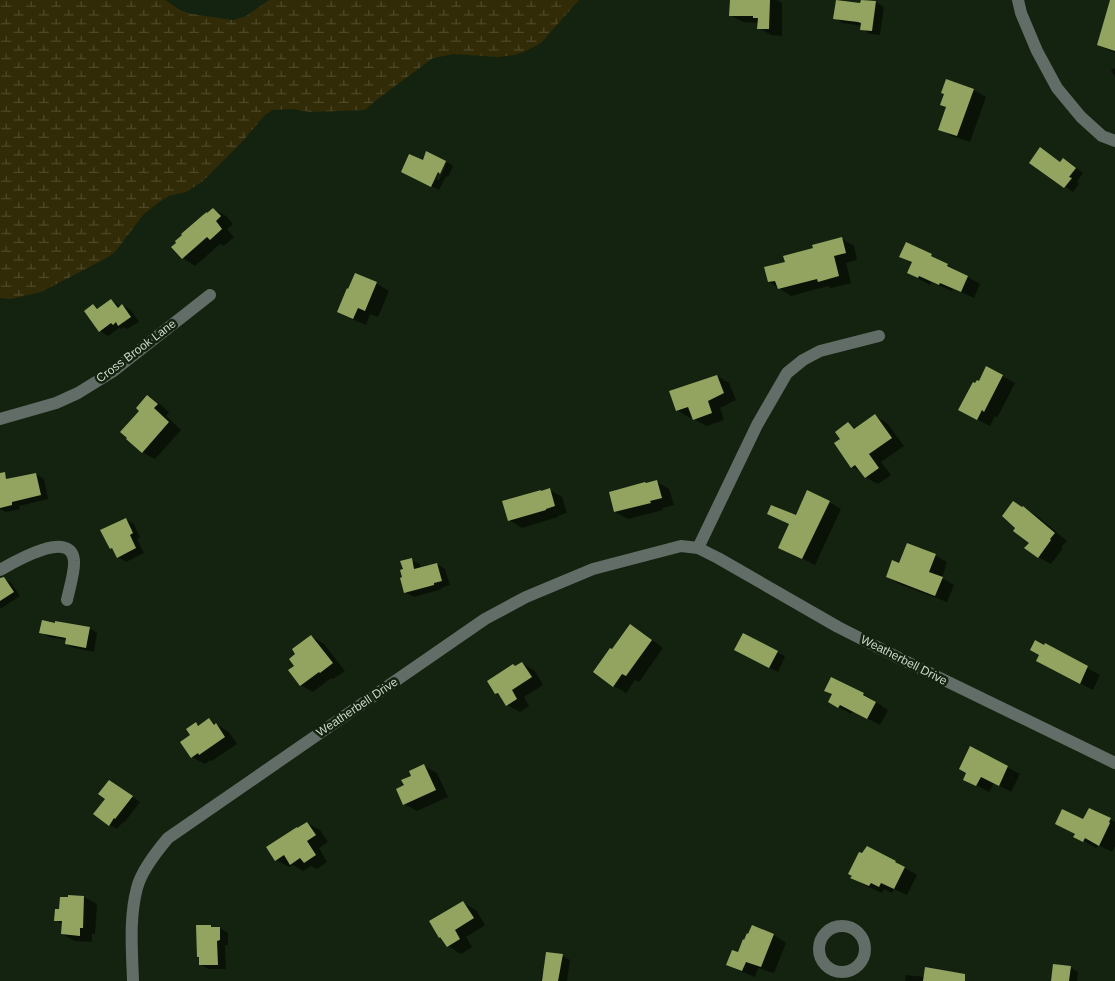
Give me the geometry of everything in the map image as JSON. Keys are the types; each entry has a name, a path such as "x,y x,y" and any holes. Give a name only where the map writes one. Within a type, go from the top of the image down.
{"street":[{"path":"1018,0 1021,13 1056,88 1081,117 1102,136 1115,141"},
{"name":"Cross Brook Lane","path":"0,419 56,403 78,393 112,372 210,295"},
{"path":"698,548 757,425 787,373 803,360 820,351 879,336"},
{"name":"Weatherbell Drive","path":"133,981 132,930 137,886 154,854 168,838 485,619 526,596 593,569 681,546 698,548 718,558 838,627 1115,763"},
{"path":"0,570 36,552 53,547 65,548 71,552 74,560 68,600"}],"green space":[{"path":"0,0 165,0 180,10 192,14 233,20 246,16 269,0 579,0 541,43 526,51 515,55 498,57 454,54 433,58 365,110 311,112 292,109 273,110 265,115 241,143 203,181 186,192 169,196 143,215 115,252 41,292 11,299 0,298"}],"building":[{"path":"730,0 770,0 769,29 757,29 758,18 753,18 753,16 729,16"},
{"path":"836,0 860,3 861,0 876,1 872,31 860,30 861,23 858,22 833,19"},
{"path":"1110,0 1115,0 1115,51 1097,45"},
{"path":"946,79 974,89 957,136 938,130 946,107 940,105 944,94 941,93"},
{"path":"1040,147 1060,162 1063,158 1076,168 1069,177 1072,178 1064,188 1029,163"},
{"path":"426,151 446,161 431,187 401,172 409,154 423,160"},
{"path":"213,208 221,216 216,221 222,229 210,240 207,237 182,259 171,247 176,243 175,241 181,234"},
{"path":"842,237 846,253 834,256 839,276 818,282 817,279 778,289 775,281 768,282 764,267 785,262 783,256 813,248 812,245"},
{"path":"906,242 932,254 931,256 948,264 947,266 968,276 961,292 940,283 939,285 907,273 912,262 899,257"},
{"path":"355,273 377,282 365,311 358,308 353,319 337,312"},
{"path":"111,299 118,308 122,304 131,317 118,326 116,322 113,325 111,323 99,332 84,311 93,304 97,309"},
{"path":"986,366 1003,375 984,412 982,410 977,420 958,410 973,382 979,381"},
{"path":"717,375 724,393 708,401 712,413 693,420 688,407 676,411 669,391"},
{"path":"147,395 158,404 154,408 169,422 142,453 120,432 139,411 136,408"},
{"path":"875,414 892,438 869,454 879,468 865,478 855,465 851,468 834,443 840,439 835,432 848,422 854,429"},
{"path":"5,472 6,479 36,473 41,495 12,502 12,505 0,508 0,473"},
{"path":"657,480 662,498 650,501 651,503 614,512 609,492"},
{"path":"550,488 555,506 508,521 502,501"},
{"path":"807,490 830,501 802,559 778,548 789,524 767,514 771,505 796,515"},
{"path":"1013,501 1023,506 1055,533 1038,558 1024,548 1029,543 1013,531 1015,528 1002,516"},
{"path":"126,518 133,533 130,535 136,548 117,558 100,530"},
{"path":"907,543 936,554 929,572 943,577 935,596 886,577 892,560 899,563"},
{"path":"412,558 414,569 437,563 442,581 404,593 400,578 402,577 400,570 403,569 400,561"},
{"path":"4,577 14,592 0,601 0,578"},
{"path":"42,620 90,627 86,648 65,644 66,638 39,633"},
{"path":"630,624 652,640 626,676 622,674 613,687 593,672"},
{"path":"743,633 778,651 769,668 734,650"},
{"path":"311,635 333,663 300,686 288,670 294,666 289,659 295,654 292,649"},
{"path":"1035,640 1044,645 1045,643 1088,666 1080,684 1036,661 1039,655 1030,650"},
{"path":"522,662 532,677 512,690 517,699 506,706 487,681 513,664 515,666"},
{"path":"831,677 864,693 863,695 876,702 867,719 840,705 838,708 828,702 832,694 824,691"},
{"path":"209,718 214,725 216,723 225,737 199,755 198,753 191,758 180,742 190,735 186,729 196,722 198,726"},
{"path":"970,746 1008,766 999,786 981,777 976,786 963,780 966,773 959,769"},
{"path":"424,764 436,790 403,805 396,789 404,785 401,780 411,776 409,771"},
{"path":"109,780 133,796 109,826 93,814 105,799 98,794"},
{"path":"1089,808 1111,818 1099,846 1085,838 1083,842 1073,837 1075,834 1055,824 1062,809 1083,819"},
{"path":"307,822 316,835 307,841 316,855 304,863 300,858 290,865 284,855 275,861 266,847"},
{"path":"867,846 905,867 894,889 881,883 879,887 871,883 869,886 850,878 852,876 848,874 859,852 862,853"},
{"path":"68,895 84,896 83,928 80,928 80,936 61,934 62,921 54,921 55,909 59,909 60,897 68,897"},
{"path":"463,901 474,918 455,930 460,939 447,947 429,921"},
{"path":"196,925 220,927 220,940 217,941 218,965 199,965"},
{"path":"752,925 774,934 761,967 746,962 742,971 726,965 732,950 738,952 743,939 748,934"},
{"path":"546,952 563,954 558,981 542,981"},
{"path":"1053,964 1071,966 1069,981 1051,981"},
{"path":"925,967 965,974 965,981 923,981"}]}
